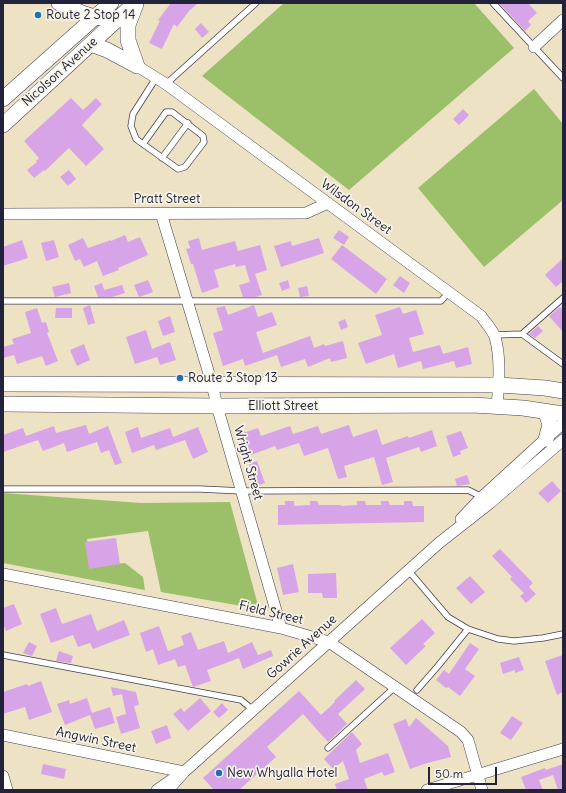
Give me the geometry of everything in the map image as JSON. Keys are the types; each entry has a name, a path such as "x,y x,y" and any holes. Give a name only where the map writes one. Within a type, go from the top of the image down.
{"street":[{"name":"Nicolson Avenue","path":"3,99 111,3"},
{"path":"72,5 95,18 104,18 112,16 126,3"},
{"name":"Nicolson Avenue","path":"3,125 136,3"},
{"path":"136,3 128,25 128,40 137,66"},
{"path":"69,40 74,27 75,18 72,5"},
{"path":"75,58 88,29 95,18"},
{"path":"534,46 563,20"},
{"path":"91,44 107,50 137,66"},
{"name":"Wilsdon Street","path":"137,66 166,84 481,316 494,335 498,354 499,385 497,406"},
{"name":"Pratt Street","path":"3,214 306,213 328,203"},
{"name":"Wright Street","path":"161,214 212,384 217,406 282,628"},
{"name":"Elliott Street","path":"3,384 499,385 545,388 563,391"},
{"path":"545,388 563,401"},
{"name":"Elliott Street","path":"3,404 217,406 473,405 523,408 563,414"},
{"path":"546,412 550,425 546,438"},
{"name":"Gowrie Avenue","path":"439,543 482,497 563,423"},
{"name":"Gowrie Avenue","path":"168,790 184,772 408,570 439,543 490,503 563,440"},
{"name":"Field Street","path":"3,574 282,628 329,642 461,732 468,740 482,790"},
{"name":"Angwin Street","path":"3,736 184,772"},
{"path":"427,790 563,749"},
{"name":"Gowrie Avenue","path":"157,790 184,772"},
{"path":"3,776 7,790"}],"lane":[{"path":"166,84 256,3"},
{"path":"493,3 563,78"},
{"path":"143,144 166,112 172,112 188,123 203,136 204,142 185,167 178,169 162,158 136,139 131,126 133,114 156,78"},
{"path":"162,158 188,123"},
{"path":"3,301 441,301 449,292"},
{"path":"522,334 563,298"},
{"path":"494,335 522,334 563,364"},
{"path":"3,489 200,489 242,491 468,490 482,497"},
{"path":"408,570 448,617 468,629 498,639 514,641 563,634"},
{"path":"417,690 468,629"},
{"path":"3,656 240,700 253,710"},
{"path":"328,748 395,687"}],"green space":[{"path":"284,3 474,3 514,48 349,190 202,76"},
{"path":"534,89 563,124 563,200 484,267 418,188"},
{"path":"3,493 141,503 230,502 259,609 161,592 148,531 87,539 93,566 125,563 143,577 145,590 3,563"}],"building":[{"path":"171,3 198,3 189,11 177,27 174,24 162,49 149,43 160,21 158,20"},
{"path":"499,3 528,3 537,13 528,21 531,25 525,31"},
{"path":"201,23 209,32 202,38 195,29"},
{"path":"71,98 83,110 96,98 102,104 82,125 104,149 86,166 69,148 45,171 44,170 34,178 27,170 37,162 36,161 39,158 24,141"},
{"path":"463,109 469,115 459,125 453,119"},
{"path":"69,170 76,179 68,186 60,177"},
{"path":"339,230 349,237 344,245 333,238"},
{"path":"125,235 128,242 140,237 148,255 118,268 119,270 103,276 97,261 84,267 80,259 75,261 68,245 83,238 88,248"},
{"path":"199,238 202,250 235,241 238,251 260,245 267,270 255,274 262,295 256,297 243,297 239,285 250,282 245,265 236,267 235,264 214,270 219,287 202,293 193,264 191,264 186,249 190,248 188,241"},
{"path":"319,238 324,253 281,267 274,246 291,241 292,246"},
{"path":"22,240 28,258 3,266 3,247"},
{"path":"54,240 59,257 46,261 41,243"},
{"path":"342,245 387,279 376,294 331,259"},
{"path":"563,258 563,281 556,287 545,275"},
{"path":"400,276 410,283 404,293 393,285"},
{"path":"148,280 153,292 139,297 134,285"},
{"path":"288,280 290,288 282,291 279,283"},
{"path":"69,283 71,293 55,297 52,287"},
{"path":"102,283 104,290 122,285 125,293 112,297 98,297 94,286"},
{"path":"307,286 309,296 300,297 298,288"},
{"path":"90,305 95,323 88,325 83,308"},
{"path":"254,305 258,317 272,312 277,325 256,332 263,353 310,336 314,348 324,344 325,346 343,341 347,358 331,362 330,358 308,367 305,359 281,367 277,355 245,366 243,359 223,366 213,333 223,330 216,308 225,306 228,315"},
{"path":"400,307 403,314 416,310 424,334 409,338 413,352 440,345 443,354 468,347 472,364 456,368 454,361 423,369 421,361 398,368 394,354 366,364 358,343 382,335 375,315"},
{"path":"560,307 563,311 563,332 549,316"},
{"path":"37,308 42,323 46,322 49,332 47,333 58,361 46,366 42,356 17,364 14,355 3,358 3,347 14,344 12,339 31,333 25,312"},
{"path":"56,308 72,308 72,318 55,318"},
{"path":"170,316 175,332 163,336 158,321"},
{"path":"345,319 348,327 341,330 338,322"},
{"path":"538,326 543,331 535,338 529,334"},
{"path":"146,330 152,349 170,342 176,360 160,365 157,357 135,364 126,337"},
{"path":"84,344 90,360 77,366 70,350"},
{"path":"86,425 89,434 108,426 122,463 115,465 109,450 101,453 97,442 67,452 64,443 43,451 38,440 3,452 3,435 23,428 26,436 54,426 56,433"},
{"path":"349,425 353,437 377,429 382,445 432,430 437,446 421,452 419,447 386,458 393,482 382,485 374,457 344,466 347,477 338,479 328,448 304,456 299,443 277,450 275,446 251,455 243,433 258,428 261,436 290,426 293,434 318,426 321,434"},
{"path":"138,427 141,438 170,428 173,437 198,427 208,452 193,459 185,440 156,450 154,445 132,453 125,432"},
{"path":"461,431 468,448 460,451 461,454 453,457 446,436"},
{"path":"257,461 265,483 253,487 248,471 251,470 249,464"},
{"path":"467,475 470,484 457,486 455,479"},
{"path":"552,481 561,491 548,503 538,493"},
{"path":"285,501 294,501 294,506 310,505 310,501 317,501 319,505 341,506 357,505 357,501 365,501 366,505 381,505 381,501 388,501 390,505 404,505 404,501 412,501 413,506 424,506 424,522 278,525 278,505 285,505"},
{"path":"116,538 120,564 89,569 85,542"},
{"path":"500,549 533,583 529,587 536,594 526,603 520,596 524,593 510,579 512,577 492,556"},
{"path":"293,564 299,592 283,595 277,568"},
{"path":"336,573 337,598 323,598 322,593 308,593 308,574"},
{"path":"470,576 485,592 471,604 456,588"},
{"path":"14,604 22,624 6,631 3,624 3,608"},
{"path":"56,608 62,624 91,614 97,631 124,620 130,635 93,649 90,643 78,647 73,635 51,643 40,614"},
{"path":"422,619 435,633 423,644 426,646 406,665 390,648"},
{"path":"159,626 168,651 184,645 181,636 191,632 198,650 224,641 228,653 252,642 258,655 271,650 273,656 243,669 239,658 207,670 211,681 193,687 185,665 178,667 175,659 158,665 153,649 146,652 140,633"},
{"path":"29,642 37,646 32,656 23,653"},
{"path":"470,643 479,649 465,669 475,676 460,696 436,680 444,670 449,674"},
{"path":"59,651 73,656 71,663 56,661"},
{"path":"563,655 563,692 557,695 545,661"},
{"path":"519,657 524,670 515,673 515,670 503,674 500,663"},
{"path":"356,680 365,689 338,714 347,724 328,742 303,714 267,747 276,757 239,790 214,790 203,778 299,691 321,715"},
{"path":"41,681 52,712 29,720 25,707 3,714 3,692"},
{"path":"111,687 136,692 139,705 134,706 140,728 121,734 116,717 126,714 122,694 113,696"},
{"path":"87,698 92,713 110,707 115,723 95,729 90,715 65,725 57,704 69,700 70,704"},
{"path":"200,698 211,711 188,731 173,714 181,708 184,712"},
{"path":"222,703 228,710 219,718 213,712"},
{"path":"512,716 523,723 511,740 500,733"},
{"path":"416,718 448,746 451,757 410,769 393,724 406,719 409,727"},
{"path":"167,725 171,738 156,744 151,731"},
{"path":"352,732 362,744 356,750 360,763 388,753 395,772 384,776 382,772 364,779 368,790 337,790 335,784 349,779 343,761 333,769 324,759"},
{"path":"43,764 66,769 64,779 41,774"},
{"path":"563,764 563,790 558,790 553,775 539,780 543,790 526,790 521,777 545,768 546,770"}],"place":[{"name":"Route 2 Stop 14","path":"38,15"},
{"name":"Route 3 Stop 13","path":"180,378"},
{"name":"New Whyalla Hotel","path":"219,773"}]}
